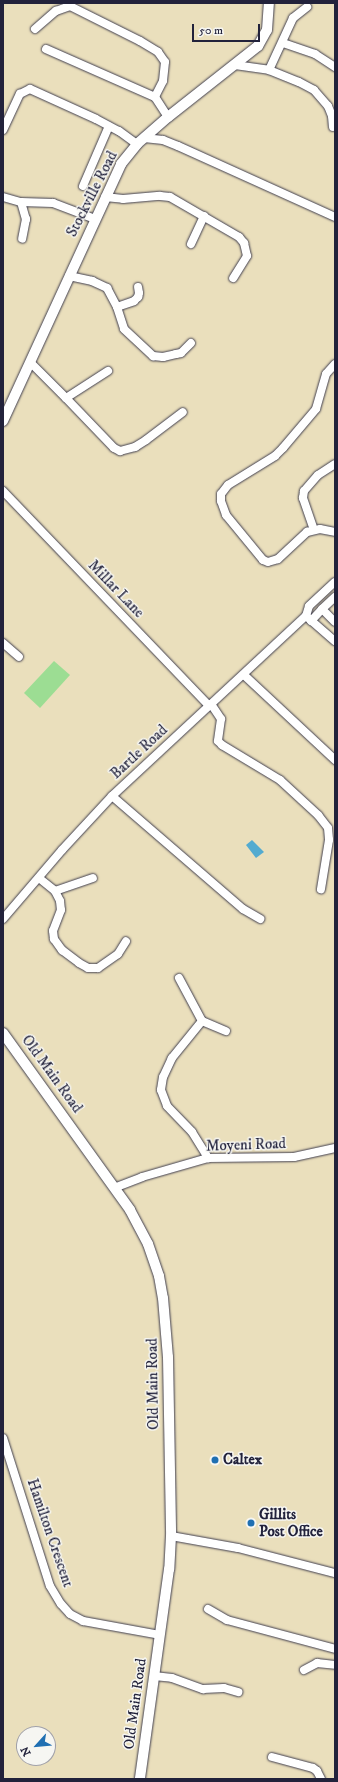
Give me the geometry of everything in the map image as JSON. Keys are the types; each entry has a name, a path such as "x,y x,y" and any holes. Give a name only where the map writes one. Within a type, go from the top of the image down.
{"street":[{"name":"Stockville Road","path":"3,421 68,276 121,164 141,141 168,117 252,52 263,38 269,20 270,3"},
{"path":"35,29 56,11 70,6 140,41 158,52 165,62 163,81 155,97"},
{"path":"269,70 283,43 293,18 308,7"},
{"path":"283,43 315,54 335,67"},
{"path":"46,49 155,97 168,117"},
{"path":"236,65 269,70 299,82 317,93 330,110 333,127"},
{"path":"3,130 20,94 30,89 141,141 162,140 178,146 335,217"},
{"path":"83,186 109,126"},
{"path":"105,196 123,199 165,196 178,201 239,237 244,243 247,256 232,278"},
{"path":"3,197 21,202 53,204 95,219"},
{"path":"21,202 26,219 22,240"},
{"path":"191,244 204,216"},
{"path":"68,276 103,285 110,292 117,307 119,319 124,329 153,356 181,353 191,343"},
{"path":"117,307 134,301 138,297 138,287"},
{"path":"30,362 114,448 120,451 135,447 183,412"},
{"path":"335,364 326,374 316,409 283,448 274,458 228,485 221,497 221,506 226,515 263,560 268,562 278,559 303,535 314,530 326,529 335,532"},
{"path":"66,398 108,371"},
{"path":"314,530 303,498 304,492 318,475 335,464"},
{"name":"Millar Lane","path":"3,491 221,716 218,741 222,745 280,780 318,815 328,828 330,840 321,889"},
{"path":"335,582 309,606 309,618 335,641"},
{"path":"309,618 335,597"},
{"path":"322,609 335,622"},
{"name":"Bartle Road","path":"3,920 80,830 112,796 210,705 309,618"},
{"path":"3,643 18,657"},
{"path":"244,675 335,760"},
{"path":"112,796 242,909 260,919"},
{"path":"39,878 56,891 60,901 61,910 53,931 53,937 62,950 78,962 88,968 98,968 118,954 126,941"},
{"path":"56,891 93,878"},
{"path":"179,978 202,1021 226,1031"},
{"path":"202,1021 172,1058 163,1076 161,1090 167,1106 195,1136 208,1158"},
{"name":"Old Main Road","path":"3,1033 133,1216 148,1244 159,1276 167,1336 171,1536 169,1569 140,1779"},
{"name":"Moyeni Road","path":"114,1188 137,1178 208,1158 294,1157 335,1148"},
{"name":"Hamilton Crescent","path":"3,1438 49,1582 62,1604 70,1614 83,1621 160,1635"},
{"path":"171,1536 238,1548 335,1572"},
{"path":"208,1608 226,1620 335,1649"},
{"path":"304,1670 317,1663 335,1665"},
{"path":"154,1676 172,1678 203,1689 224,1688 238,1692"},
{"path":"272,1757 313,1768 317,1771 321,1779"}],"green space":[{"path":"54,661 70,675 40,708 24,693"}],"water":[{"path":"252,840 264,852 256,858 246,845"}],"place":[{"name":"Caltex","path":"215,1460"},
{"name":"Gillits Post Office","path":"251,1523"}]}
